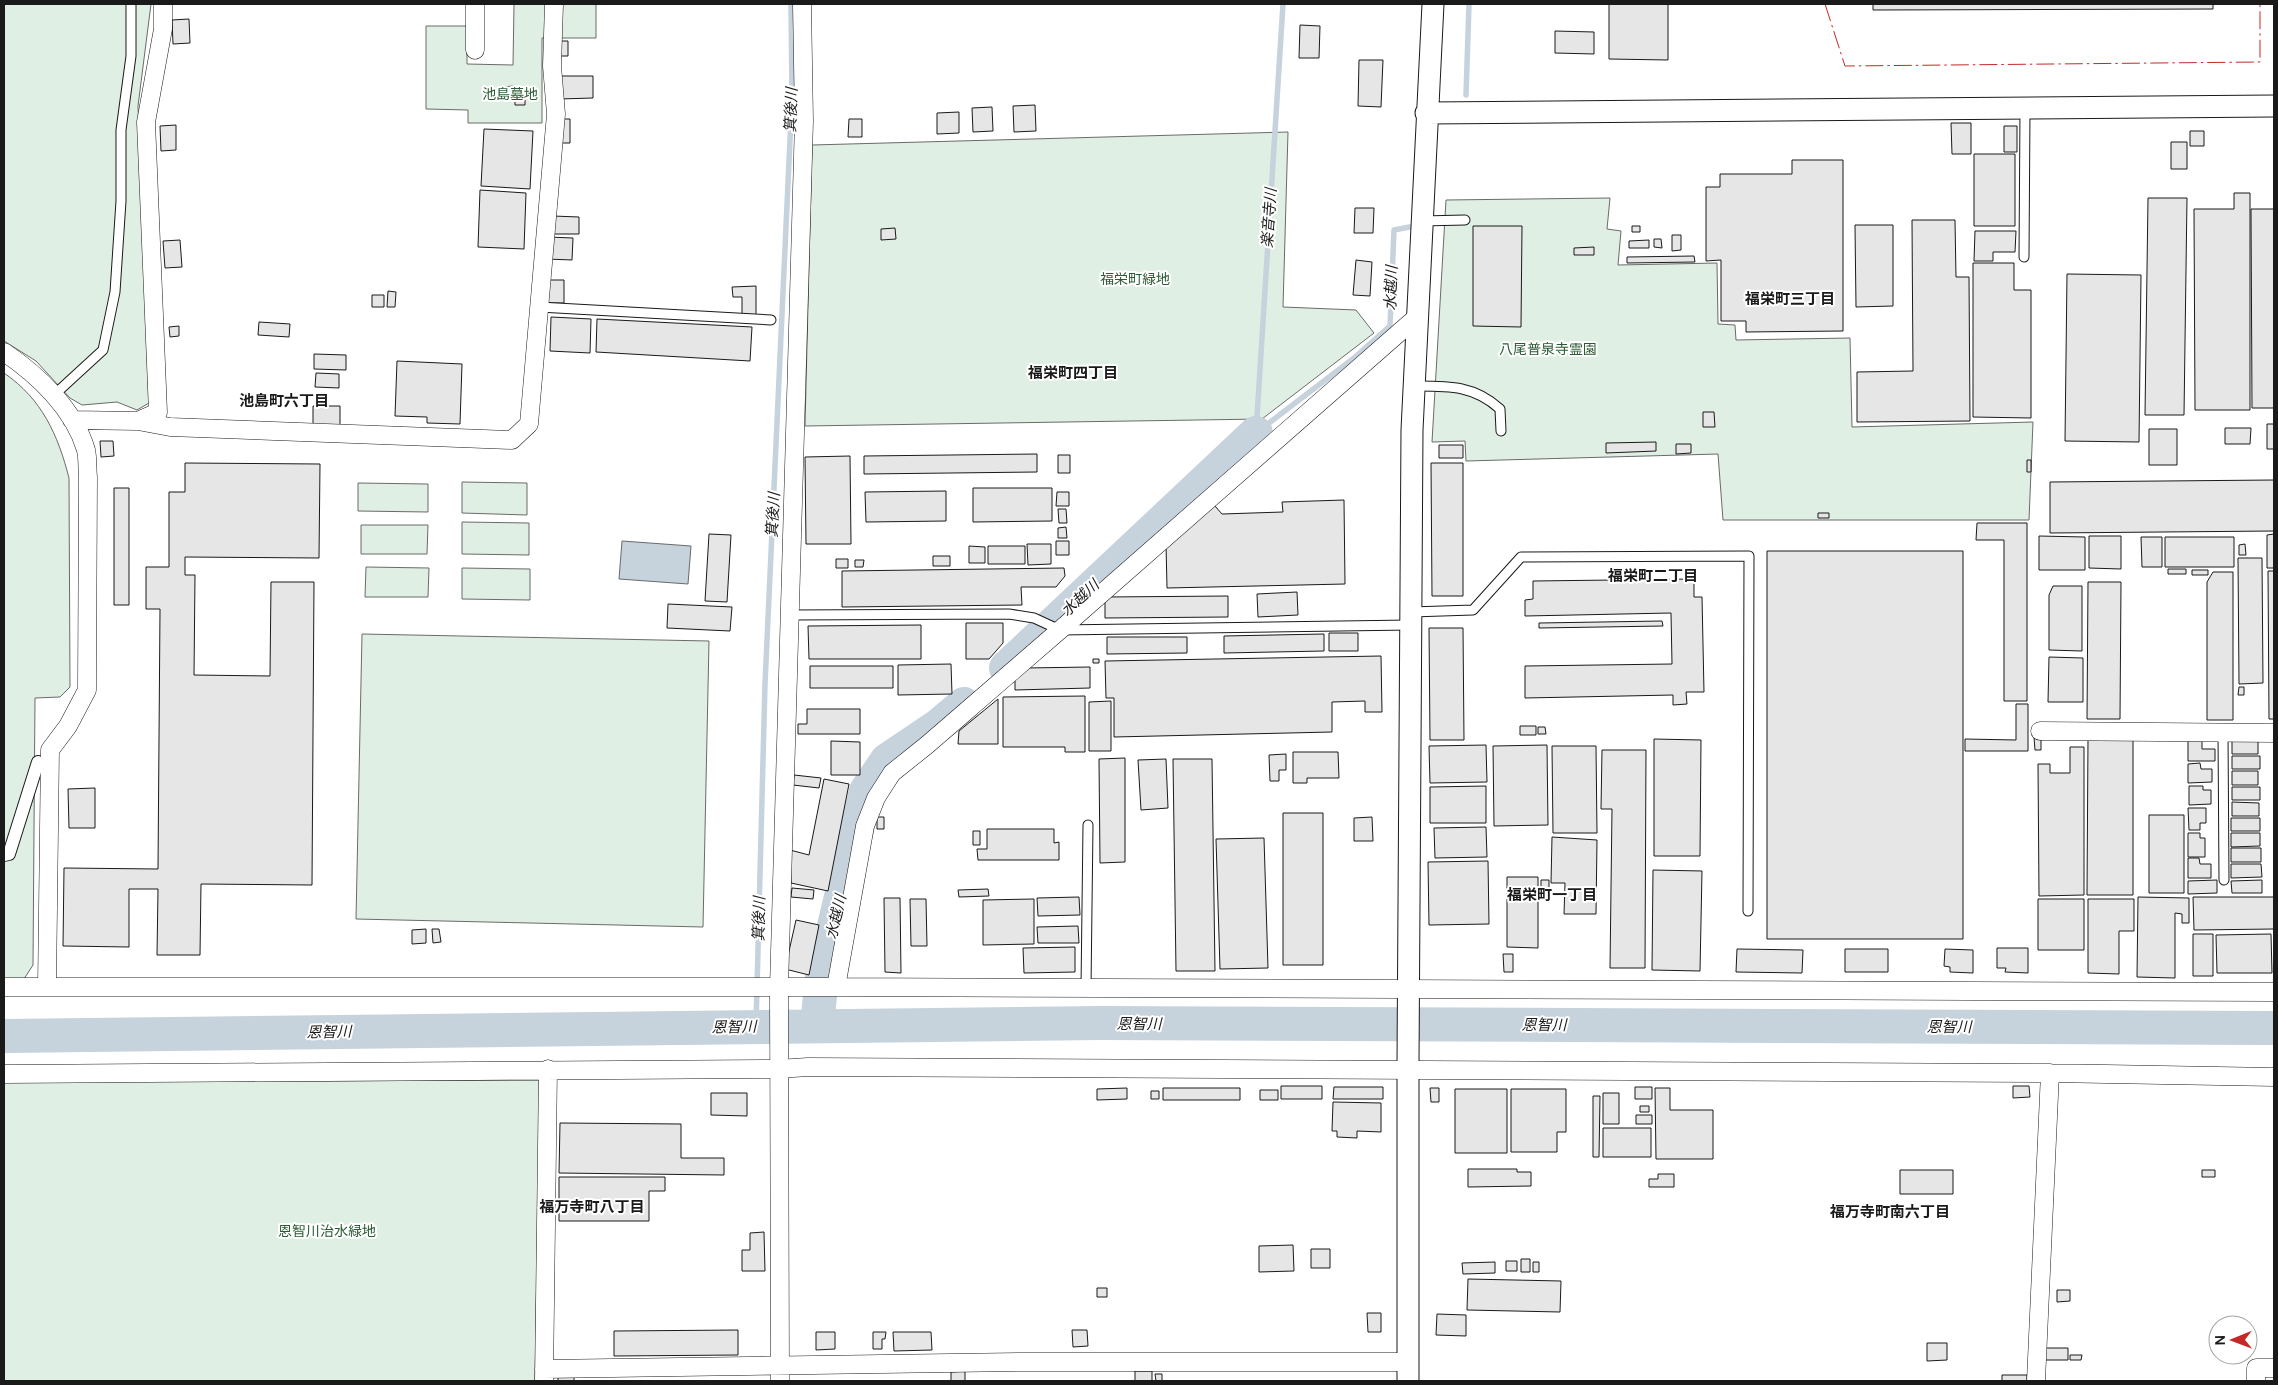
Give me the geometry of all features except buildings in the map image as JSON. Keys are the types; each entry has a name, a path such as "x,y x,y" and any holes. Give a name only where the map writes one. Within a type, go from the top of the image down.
{"street":[{"path":"138,421 158,412 146,122 163,29 163,4"},
{"path":"475,4 475,50"},
{"path":"72,420 138,421 170,427 512,440 529,424 556,114 552,66 554,4"},
{"path":"780,1374 779,993 804,121 802,4"},
{"path":"548,1070 544,1375 780,1374 1022,1362 1408,1372 1408,996 1414,386 1432,4"},
{"path":"1426,113 2274,106"},
{"path":"833,987 865,826 876,798 892,773 1418,316"},
{"path":"4,352 24,366 54,395 72,420 86,450 88,477 87,690 68,726 50,750 47,987"},
{"path":"2040,730 2274,733"},
{"path":"4,855 9,854 38,762"},
{"path":"4,987 730,987 779,993 809,987 1086,988 1408,996 2274,992"},
{"path":"4,1074 548,1070 778,1065 1408,1067 2274,1077"},
{"path":"2036,1381 2050,1073"},
{"path":"2256,1381 2256,1368 2274,1368"}],"lane":[{"path":"54,395 103,350 113,302 120,201 122,130 131,56 131,4"},
{"path":"2024,257 2025,108"},
{"path":"1422,221 1465,220"},
{"path":"540,307 771,320"},
{"path":"1414,386 1452,385 1487,397 1500,409 1501,432"},
{"path":"790,615 1008,614 1034,618 1058,629 1411,619 1473,610 1521,557 1749,556 1748,911"},
{"path":"2223,733 2224,880"},
{"path":"1086,988 1088,825"}],"green space":[{"path":"4,4 151,4 138,106 149,403 137,410 117,402 82,405 70,398 36,361 4,341"},
{"name":"池島墓地","path":"514,4 596,4 596,38 542,38 542,123 468,123 468,110 426,109 426,26 467,26 467,64 513,65"},
{"name":"福栄町緑地","path":"1288,132 1283,307 1356,310 1374,333 1262,419 805,426 812,145"},
{"name":"八尾普泉寺霊園","path":"1610,198 1607,229 1621,231 1618,265 1717,263 1718,324 1735,325 1736,340 1850,338 1852,427 2033,422 2029,520 1723,520 1718,454 1466,461 1465,441 1432,442 1446,200"},
{"path":"4,373 29,394 47,419 60,447 69,478 70,687 60,697 35,698 33,965 24,979 4,980"},
{"path":"462,482 527,483 527,515 462,513"},
{"path":"358,483 428,484 428,512 358,511"},
{"path":"462,522 529,523 529,555 462,554"},
{"path":"361,525 428,525 427,554 361,554"},
{"path":"366,567 429,568 428,597 365,597"},
{"path":"462,568 530,569 530,600 462,599"},
{"path":"362,634 709,641 703,927 356,919"},
{"name":"恩智川治水緑地","path":"540,1080 535,1381 4,1381 4,1082"}],"shaded area":[{"path":"622,541 691,546 688,584 619,579"}],"waterway":[{"name":"箕後川","path":"756,1026 765,684 792,96 791,4"},
{"name":"楽音寺川","path":"1256,433 1283,4"},
{"name":"水越川","path":"1466,95 1469,4"},
{"name":"水越川","path":"1256,433 1354,358 1390,326 1394,230 1415,226"},
{"name":"水越川","path":"1006,668 1256,433"},
{"name":"水越川","path":"817,1025 822,977 866,791 887,760 939,725 964,704"},
{"name":"恩智川","path":"4,1036 1101,1023 2274,1028"}],"power":[{"path":"1825,4 1845,66 2260,62 2260,4"}],"district":[{"name":"福栄町三丁目","path":"1790,299"},
{"name":"福栄町四丁目","path":"1073,373"},
{"name":"池島町六丁目","path":"284,401"},
{"name":"福栄町二丁目","path":"1653,576"},
{"name":"福栄町一丁目","path":"1552,895"},
{"name":"福万寺町八丁目","path":"592,1207"},
{"name":"福万寺町南六丁目","path":"1890,1212"}]}
